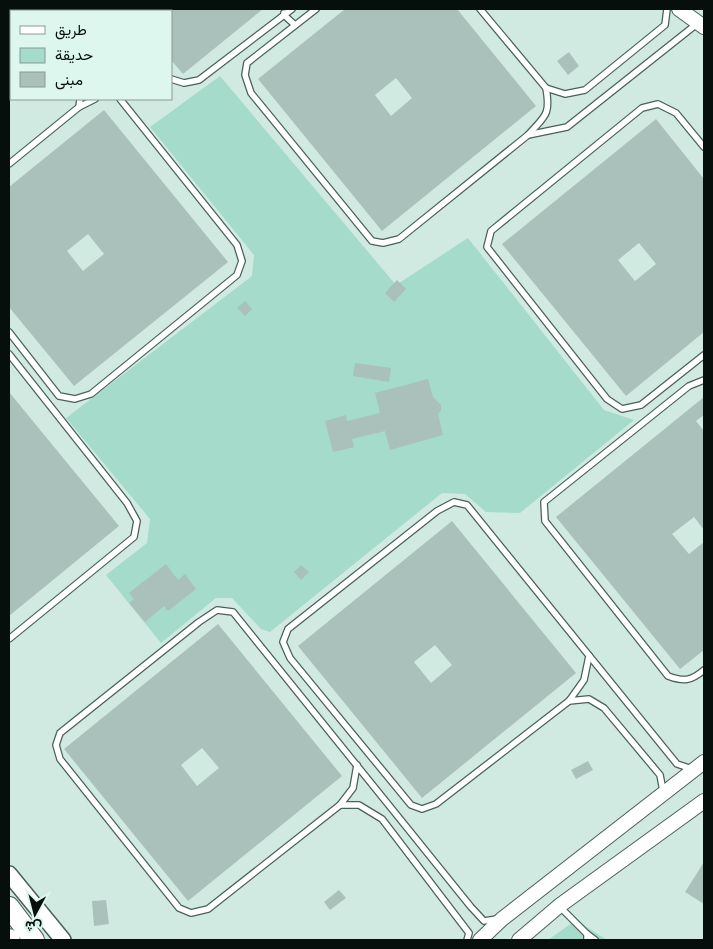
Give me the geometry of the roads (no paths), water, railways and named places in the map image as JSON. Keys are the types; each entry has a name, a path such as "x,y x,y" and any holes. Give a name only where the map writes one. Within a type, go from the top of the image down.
{"highway":[{"path":"9,906 34,940"}],"main road":[{"path":"9,874 63,940"}],"street":[{"path":"679,9 701,25"},
{"path":"480,940 502,919 699,766"},
{"path":"519,940 559,906 704,801"}],"lane":[{"path":"172,78 184,84 199,80 285,12 292,9"},
{"path":"316,9 247,63 244,75 251,93 372,241 383,243 399,238 528,136 547,114 546,88 480,9"},
{"path":"546,88 565,94 585,90 665,25 667,9"},
{"path":"285,12 295,25"},
{"path":"528,136 567,127 701,25"},
{"path":"79,107 80,100"},
{"path":"9,164 79,107 93,100"},
{"path":"9,332 59,396 74,399 90,394 237,275 242,261 237,245 121,100"},
{"path":"704,147 676,113 658,104 642,108 491,231 488,247 607,399 622,409 641,405 704,355"},
{"path":"9,354 12,361 127,503 137,521 134,537 9,640"},
{"path":"704,380 689,386 544,502 545,521 668,676 680,681 694,678 704,670"},
{"path":"589,656 584,680 569,700 436,804 422,809 411,805 290,658 283,642 288,629 437,510 454,502 467,505 589,656 676,764 699,766"},
{"path":"357,765 354,788 340,805 208,909 191,914 179,908 60,759 56,745 60,733 199,622 217,610 233,612 484,921 502,919"},
{"path":"569,700 589,699 604,708 660,775 664,793"},
{"path":"340,805 359,805 382,820 469,933 467,940"},
{"path":"559,906 587,937 595,940"}]}
